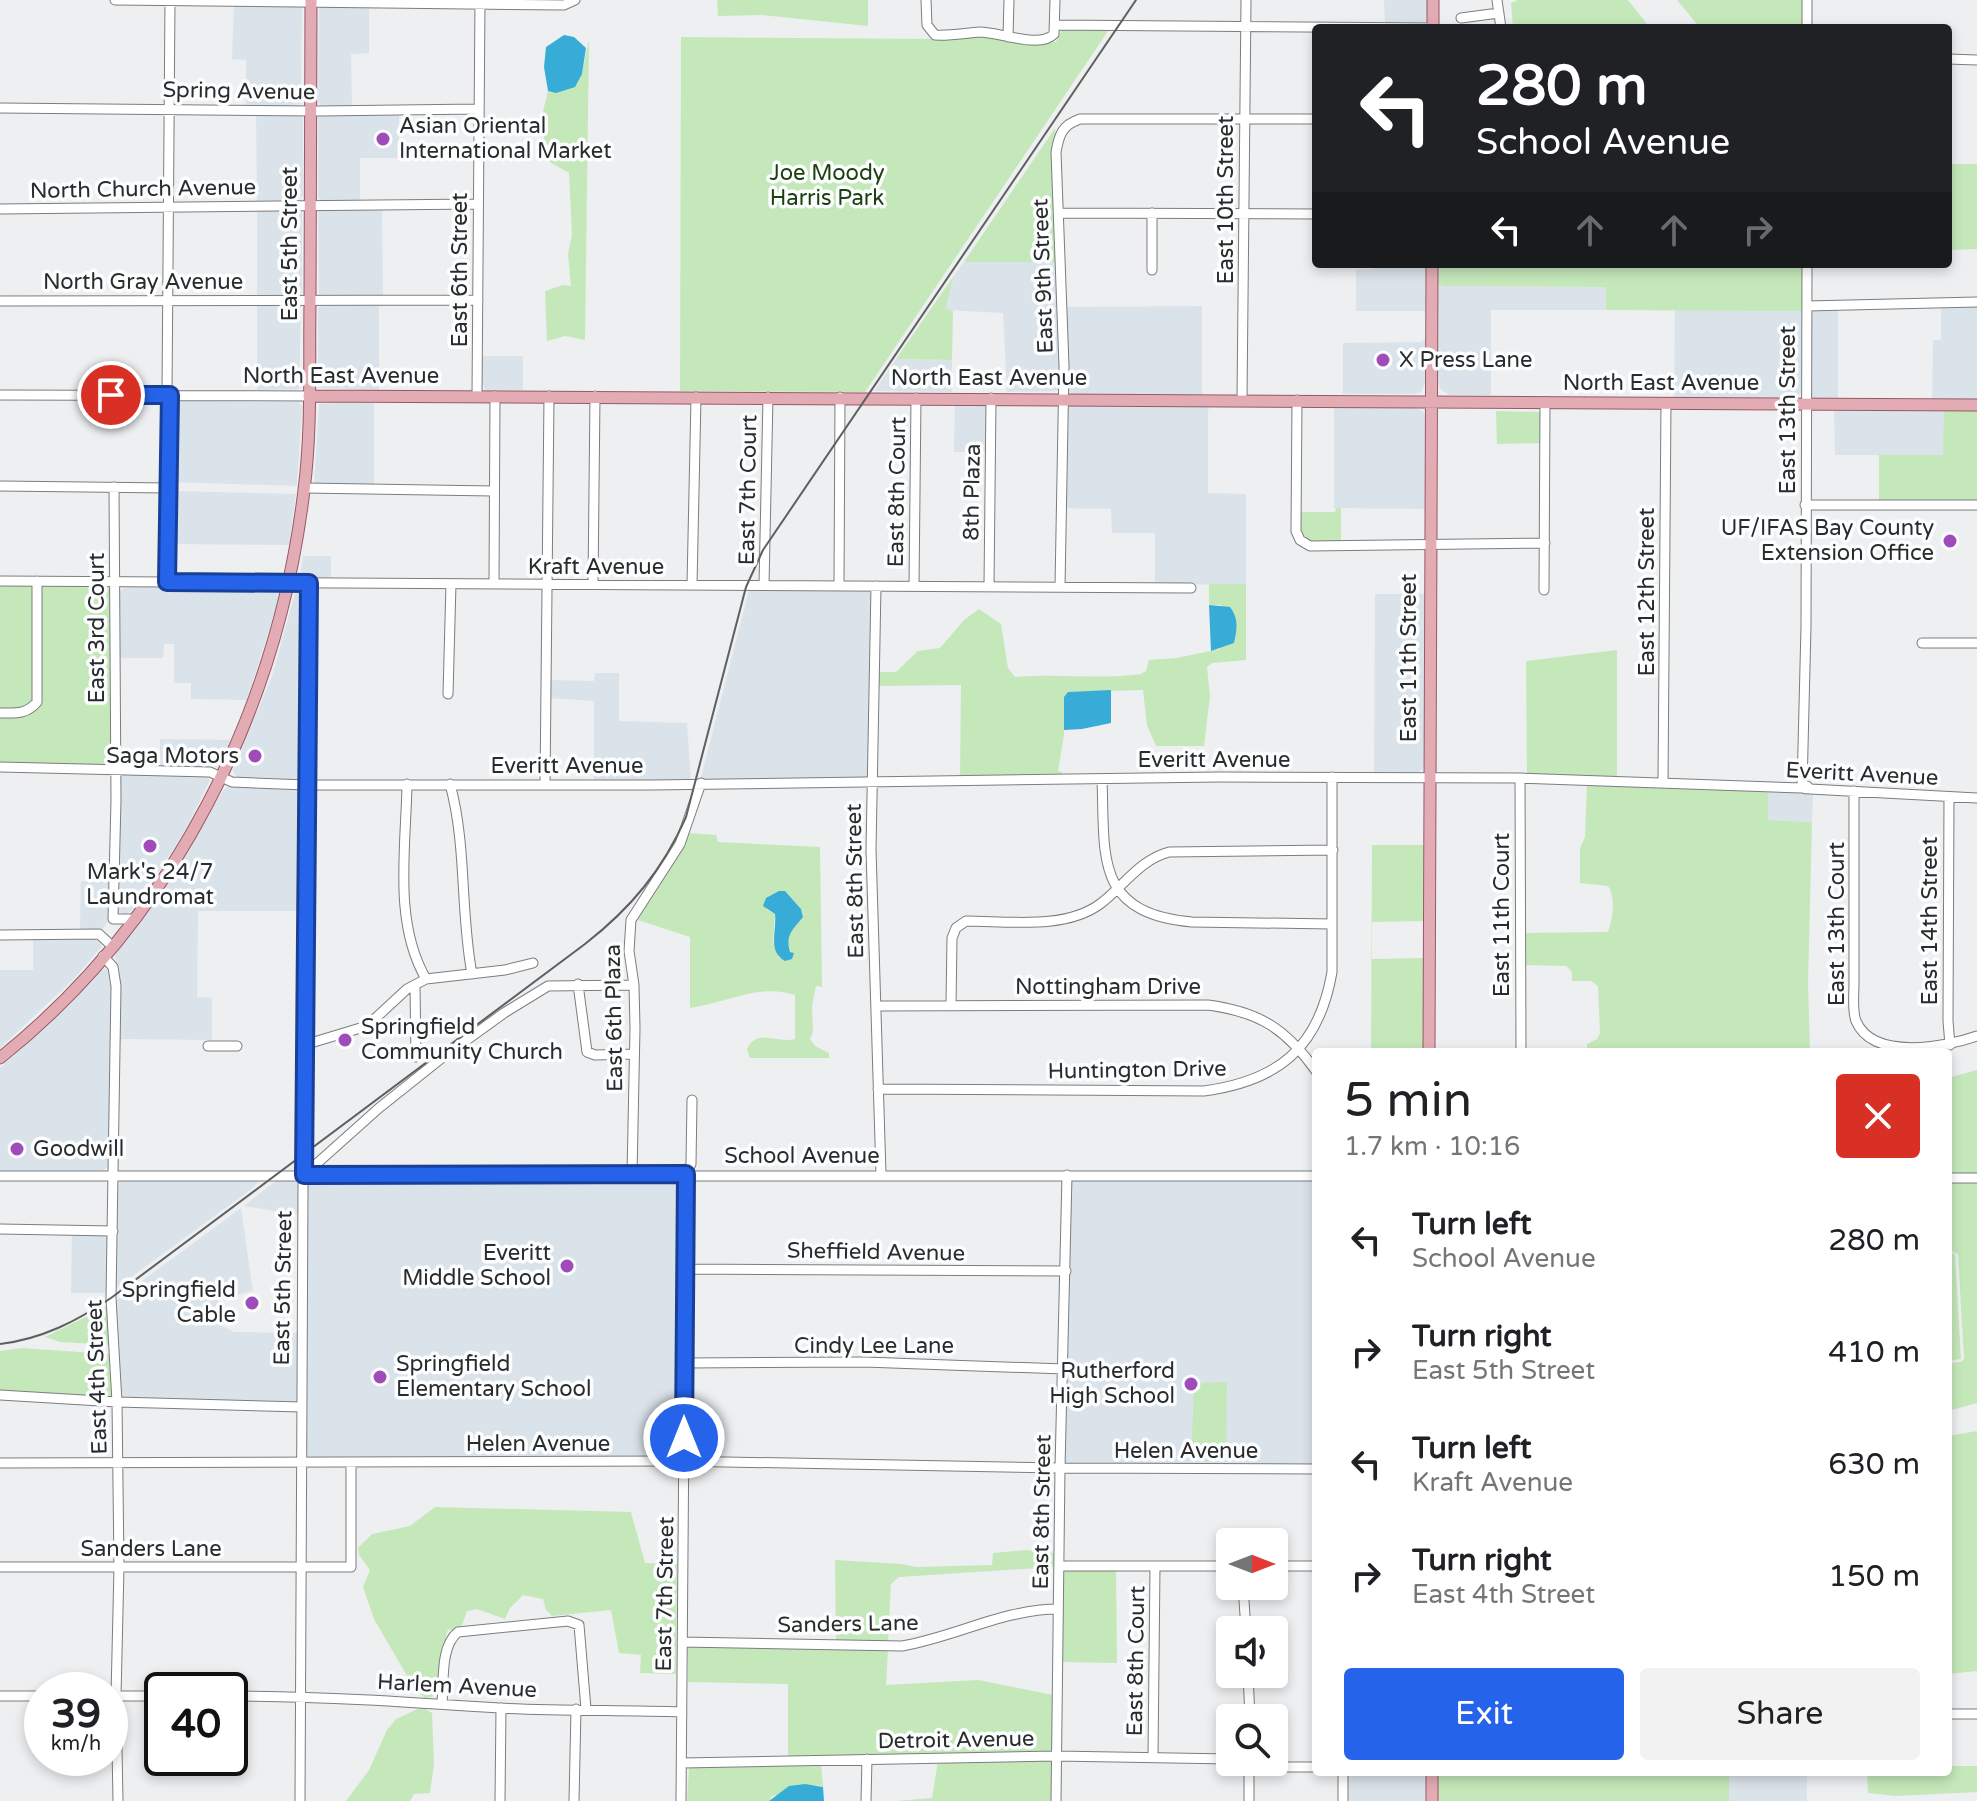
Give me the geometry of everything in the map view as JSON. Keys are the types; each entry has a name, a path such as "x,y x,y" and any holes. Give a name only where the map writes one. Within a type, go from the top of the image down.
{"main road":[{"path":"1433,0 1433,24"},
{"name":"East 5th Street","path":"0,1058 51,1012 133,919 191,834 222,777 262,680 289,583 305,488 309,396 311,1"},
{"name":"East 11th Street","path":"1429,1048 1432,268"},
{"name":"North East Avenue","path":"309,396 1977,405"},
{"path":"1432,1776 1432,1801"}],"street":[{"path":"115,0 480,1 564,5 574,1"},
{"path":"926,0 927,25 931,32 940,35 985,32 1008,37 1048,39 1054,36 1055,0"},
{"path":"1008,37 1009,0"},
{"name":"East 10th Street","path":"1242,400 1246,0"},
{"path":"1497,0 1500,24"},
{"path":"1807,0 1807,24"},
{"path":"167,582 170,1"},
{"name":"East 6th Street","path":"477,396 480,1"},
{"path":"1461,18 1499,13"},
{"path":"1055,25 1312,26"},
{"path":"1952,59 1977,60"},
{"name":"Spring Avenue","path":"0,108 478,109"},
{"name":"East 9th Street","path":"1060,587 1064,366 1056,152 1059,137 1068,123 1080,119 1244,119"},
{"path":"1244,119 1312,119"},
{"name":"North Church Avenue","path":"0,209 478,204"},
{"path":"1060,213 1312,214"},
{"path":"1152,213 1152,270"},
{"name":"East 13th Street","path":"1806,789 1807,268"},
{"name":"North Gray Avenue","path":"0,301 478,300"},
{"path":"1807,306 1977,302"},
{"name":"North East Avenue","path":"0,395 309,396"},
{"path":"494,584 495,396"},
{"path":"545,784 549,396"},
{"path":"593,584 595,396"},
{"path":"692,585 696,397"},
{"name":"East 7th Court","path":"764,585 768,397"},
{"path":"839,585 840,397"},
{"name":"East 8th Court","path":"914,586 916,398"},
{"name":"8th Plaza","path":"989,586 991,398"},
{"path":"1297,400 1296,531 1300,540 1310,546 1545,543"},
{"path":"1544,590 1545,402"},
{"name":"East 12th Street","path":"1663,782 1666,403"},
{"path":"0,486 169,488"},
{"name":"East 3rd Court","path":"114,487 115,770"},
{"path":"305,488 493,491"},
{"path":"1805,505 1977,505"},
{"name":"Kraft Avenue","path":"0,581 1191,588"},
{"path":"0,713 21,713 30,710 37,702 37,581"},
{"name":"East 5th Street","path":"300,1801 309,583"},
{"path":"448,694 451,584"},
{"name":"East 8th Street","path":"876,586 871,850 881,1174"},
{"path":"1922,643 1977,643"},
{"name":"Everitt Avenue","path":"0,767 210,772 232,782 306,785 1520,778 1977,798"},
{"path":"0,935 99,934 108,930 113,919 115,770"},
{"name":"Huntington Drive","path":"878,1089 1204,1091 1259,1079 1288,1059 1299,1047 1320,1017 1328,994 1332,972 1332,777"},
{"name":"East 11th Court","path":"1520,778 1521,1048"},
{"path":"1102,779 1105,856 1110,878 1129,902 1139,909 1170,920 1332,924"},
{"name":"East 6th Plaza","path":"632,1175 634,985 629,951 631,920 680,844 701,783"},
{"path":"407,784 406,916 413,949 426,979"},
{"path":"450,784 460,826 465,928 472,974"},
{"name":"East 13th Court","path":"1854,791 1854,1013 1857,1024 1865,1033 1897,1046 1916,1048 1950,1045 1977,1036"},
{"name":"East 14th Street","path":"1949,797 1950,1045"},
{"path":"951,1005 952,938 956,928 966,921 1072,919 1102,903 1149,859 1169,852 1333,850"},
{"path":"113,919 133,919"},
{"path":"99,934 112,946"},
{"name":"East 4th Street","path":"103,956 113,966 116,986 111,1298 117,1402 119,1567 114,1672"},
{"path":"304,1045 367,1026 426,979 533,963"},
{"path":"578,984 587,1052 595,1055 634,1054"},
{"path":"415,985 416,1057"},
{"path":"304,1175 379,1108 443,1057 548,986 634,985"},
{"name":"Nottingham Drive","path":"876,1006 1208,1005 1246,1012 1267,1022 1299,1047 1312,1065"},
{"path":"208,1046 237,1046"},
{"name":"East 7th Street","path":"681,1801 686,1174 691,1164 692,1100"},
{"name":"East 8th Street","path":"1056,1801 1067,1175"},
{"name":"School Avenue","path":"0,1176 1312,1176"},
{"path":"1952,1178 1977,1178"},
{"path":"0,1229 113,1231"},
{"name":"Sheffield Avenue","path":"685,1269 1066,1271"},
{"name":"Cindy Lee Lane","path":"685,1363 864,1362 1064,1369"},
{"path":"0,1395 302,1407"},
{"name":"Sanders Lane","path":"0,1567 351,1567 351,1462"},
{"name":"Helen Avenue","path":"0,1463 684,1462 1312,1469"},
{"path":"1059,1566 1216,1566"},
{"name":"East 8th Court","path":"1153,1757 1155,1566"},
{"path":"1288,1566 1312,1566"},
{"name":"Sanders Lane","path":"682,1642 902,1646 927,1642 1019,1612 1058,1609"},
{"path":"442,1703 447,1649 450,1639 458,1632 568,1621 579,1625 581,1709 574,1801"},
{"path":"0,1696 24,1696"},
{"name":"Harlem Avenue","path":"248,1696 302,1696 501,1708 682,1712"},
{"path":"500,1801 501,1708"},
{"path":"1952,1714 1977,1714"},
{"name":"Detroit Avenue","path":"682,1763 1056,1756 1216,1759"},
{"path":"866,1801 867,1759"},
{"path":"1288,1766 1312,1767"},
{"name":"East 4th Street","path":"117,1776 118,1801"},
{"path":"1249,1801 1250,1776"},
{"path":"1343,1776 1343,1801"}],"shaded area":[{"path":"1384,0 1429,0 1428,21 1423,24 1385,24"},
{"path":"234,5 302,7 301,104 246,106 246,60 232,59"},
{"path":"369,5 369,53 351,54 352,107 320,105 319,8"},
{"path":"256,112 299,115 303,118 303,195 297,201 257,202"},
{"path":"399,112 399,158 360,158 360,202 321,201 318,197 320,115"},
{"path":"382,207 383,297 319,296 318,212 321,209"},
{"path":"257,209 302,212 302,291 298,296 257,297"},
{"path":"964,262 1060,262 1059,391 1007,392 1003,313 946,310 953,277"},
{"path":"1427,268 1426,311 1356,311 1356,270"},
{"path":"1437,283 1443,286 1606,287 1606,310 1491,310 1491,395 1450,395 1441,390 1438,382"},
{"path":"257,303 301,307 299,389 257,390"},
{"path":"379,303 379,390 318,388 318,308 324,305"},
{"path":"1977,305 1977,400 1932,400 1933,340 1941,340 1941,306"},
{"path":"1202,306 1202,395 1068,392 1066,307"},
{"path":"1838,308 1838,399 1814,398 1811,396 1809,313 1812,310"},
{"path":"1675,310 1803,311 1801,394 1793,398 1674,398"},
{"path":"1426,337 1426,380 1421,392 1343,394 1343,343 1422,342"},
{"path":"481,356 523,356 523,390 486,390 481,382"},
{"path":"896,359 952,360 952,392 874,391"},
{"path":"177,401 299,402 302,407 297,486 172,482 173,406"},
{"path":"374,401 374,487 314,486 319,404"},
{"path":"955,404 988,404 987,452 954,452"},
{"path":"1071,405 1210,405 1208,493 1246,494 1246,584 1155,585 1155,533 1112,533 1111,509 1063,508 1066,410"},
{"path":"1334,406 1415,408 1423,411 1426,419 1425,509 1334,508"},
{"path":"1834,408 1977,409 1977,503 1879,502 1879,455 1835,455"},
{"path":"172,491 296,494 289,545 172,544"},
{"path":"303,556 331,556 331,582 300,577"},
{"path":"126,587 278,589 275,611 247,700 191,699 191,683 174,683 174,644 164,644 163,658 117,658 117,593"},
{"path":"874,589 870,778 700,781 749,590"},
{"path":"299,591 304,601 304,777 302,780 236,777 233,770 272,676 295,593"},
{"path":"1375,594 1425,594 1424,768 1416,774 1374,775"},
{"path":"595,673 619,673 619,721 687,723 691,781 594,781 594,701 549,698 550,680 594,681"},
{"path":"160,739 231,740 217,767 182,768 160,767"},
{"path":"123,773 206,776 210,780 186,829 160,870 126,914 117,912 118,780"},
{"path":"231,786 302,788 302,911 198,911 197,997 212,998 212,1040 119,1041 119,979 115,955 179,867 224,789"},
{"path":"1768,790 1813,792 1812,822 1768,820"},
{"path":"81,881 110,882 110,918 102,930 80,931"},
{"path":"33,938 92,938 102,946 74,979 0,1048 0,970 33,970"},
{"path":"108,969 112,979 110,1166 101,1171 0,1171 0,1068 102,970"},
{"path":"278,1179 296,1179 299,1182 300,1215 244,1206"},
{"name":"Everitt Middle School","path":"493,1179 679,1183 677,1454 674,1457 311,1459 306,1454 308,1185 314,1180"},
{"name":"Rutherford High School","path":"1312,1179 1312,1467 1067,1466 1064,1463 1071,1180"},
{"path":"123,1180 259,1180 254,1187 115,1289 117,1184"},
{"path":"241,1208 253,1291 221,1299 212,1321 234,1332 299,1333 299,1404 121,1399 115,1301"},
{"path":"72,1233 109,1234 108,1290 104,1293 71,1293"},
{"path":"1347,1776 1426,1776 1427,1801 1346,1801"},
{"path":"1729,1776 1807,1776 1807,1801 1729,1801"}],"green space":[{"path":"717,0 868,0 868,26 762,15 718,16"},
{"path":"1518,0 1628,0 1647,24 1513,24 1511,3"},
{"path":"1677,0 1804,0 1803,24 1697,24"},
{"name":"Joe Moody Harris Park","path":"1110,28 865,392 680,391 681,37 936,39 984,35 1016,42 1056,42 1062,29"},
{"path":"589,39 585,340 565,336 547,341 545,291 563,285 571,286 568,254 572,235 569,173 548,161 541,120 548,91 556,92 582,74"},
{"path":"1055,128 1060,262 964,262"},
{"path":"1952,164 1977,164 1977,249 1952,250"},
{"path":"1437,268 1802,268 1803,311 1606,310 1606,287 1443,286 1437,283"},
{"path":"953,277 946,309 953,311 952,360 896,359"},
{"path":"1944,409 1977,409 1977,503 1879,502 1879,455 1943,455"},
{"path":"1496,411 1542,412 1542,443 1497,444"},
{"path":"1336,508 1341,508 1341,543 1314,543 1304,538 1301,512 1335,512"},
{"path":"33,584 33,701 28,708 0,710 0,585"},
{"path":"41,584 111,584 111,765 0,764 0,716 26,714 40,704"},
{"path":"1209,584 1246,584 1246,660 1212,663 1207,667 1210,696 1204,746 1156,746 1147,725 1143,690 1068,692 1064,698 1064,735 1058,771 1062,772 1062,776 960,777 961,685 879,686 879,672 896,672 918,651 940,648 964,620 979,609 1001,624 1008,668 1015,677 1141,674 1146,671 1149,660 1220,649 1221,605 1209,605"},
{"path":"1617,650 1617,777 1527,775 1526,661"},
{"path":"1587,783 1768,790 1768,820 1812,822 1808,984 1810,1048 1587,1048 1587,1044 1597,1039 1600,1033 1598,986 1591,981 1572,981 1572,972 1566,966 1523,965 1523,933 1608,932 1613,909 1608,886 1580,883 1580,848 1585,837"},
{"path":"689,833 716,835 718,842 820,847 822,987 816,986 810,1039 815,1046 829,1053 829,1058 750,1058 747,1049 756,1039 795,1039 795,995 768,991 690,1008 690,937 635,919 671,867","holes":["785,891 801,909 803,916 789,936 790,952 793,953 779,958 773,942 775,914 767,910 766,899"]},
{"path":"1372,845 1424,845 1424,921 1372,922 1372,959 1424,958 1424,1048 1371,1048"},
{"path":"1977,1070 1977,1175 1952,1174 1952,1077"},
{"path":"1952,1181 1977,1181 1977,1403 1952,1410 1952,1363 1964,1359 1958,1254 1952,1251"},
{"path":"1952,1253 1955,1254 1961,1359 1952,1360"},
{"path":"108,1306 111,1345 60,1342 45,1337"},
{"path":"21,1348 109,1354 112,1397 0,1391 0,1351"},
{"path":"1227,1382 1226,1461 1191,1461 1194,1383"},
{"path":"1977,1431 1977,1671 1952,1674 1952,1435"},
{"path":"435,1507 631,1512 645,1563 677,1564 676,1674 640,1673 641,1655 619,1653 611,1610 552,1616 546,1610 543,1599 523,1595 510,1608 505,1619 477,1609 467,1611 462,1625 452,1631 448,1629 437,1687 432,1697 425,1698 416,1691 374,1619 363,1587 370,1570 359,1555 358,1548 372,1534 410,1526"},
{"path":"1026,1550 1055,1553 1055,1567 899,1577 891,1584 888,1643 836,1642 835,1560 916,1567 992,1565 993,1553"},
{"path":"1062,1569 1116,1569 1117,1663 1061,1662"},
{"path":"688,1646 888,1649 886,1685 978,1680 1053,1695 1053,1753 788,1756 788,1684 688,1682"},
{"path":"422,1707 432,1713 434,1764 430,1793 414,1794 410,1801 346,1801 369,1770 387,1730 396,1719"},
{"path":"1053,1759 1052,1801 897,1801 932,1798 938,1761"},
{"path":"821,1762 823,1787 818,1785 772,1796 769,1801 687,1801 689,1767"},
{"path":"1952,1766 1977,1766 1977,1792 1896,1796 1868,1793 1867,1776 1952,1776"},
{"path":"1437,1776 1729,1776 1729,1801 1437,1801"}],"water":[{"path":"564,35 574,37 586,48 582,74 575,87 556,93 548,91 544,67 546,47"},
{"path":"1209,605 1230,607 1236,624 1234,643 1211,651"},
{"path":"1111,690 1111,723 1064,730 1064,697 1068,692"},
{"path":"785,891 801,909 803,917 789,936 790,952 794,953 792,959 785,961 779,957 774,946 775,914 763,906 766,898"},
{"path":"805,1784 823,1787 824,1801 769,1801 789,1786"}],"railway":[{"path":"0,1344 58,1328 111,1298 585,944 617,917 644,887 667,854 686,817 746,587 763,550 1136,0"}],"place":[{"name":"Asian Oriental International Market","path":"383,139"},
{"name":"X Press Lane","path":"1383,360"},
{"name":"UF/IFAS Bay County Extension Office","path":"1950,541"},
{"name":"Saga Motors","path":"255,756"},
{"name":"Mark's 24/7 Laundromat","path":"150,846"},
{"name":"Springfield Community Church","path":"345,1040"},
{"name":"Goodwill","path":"17,1149"},
{"name":"Everitt Middle School","path":"567,1266"},
{"name":"Springfield Cable","path":"252,1303"},
{"name":"Springfield Elementary School","path":"380,1377"},
{"name":"Rutherford High School","path":"1191,1384"}],"route":[{"path":"111,395 170,395 167,582 309,583 304,1175 686,1174 684,1438"}]}
